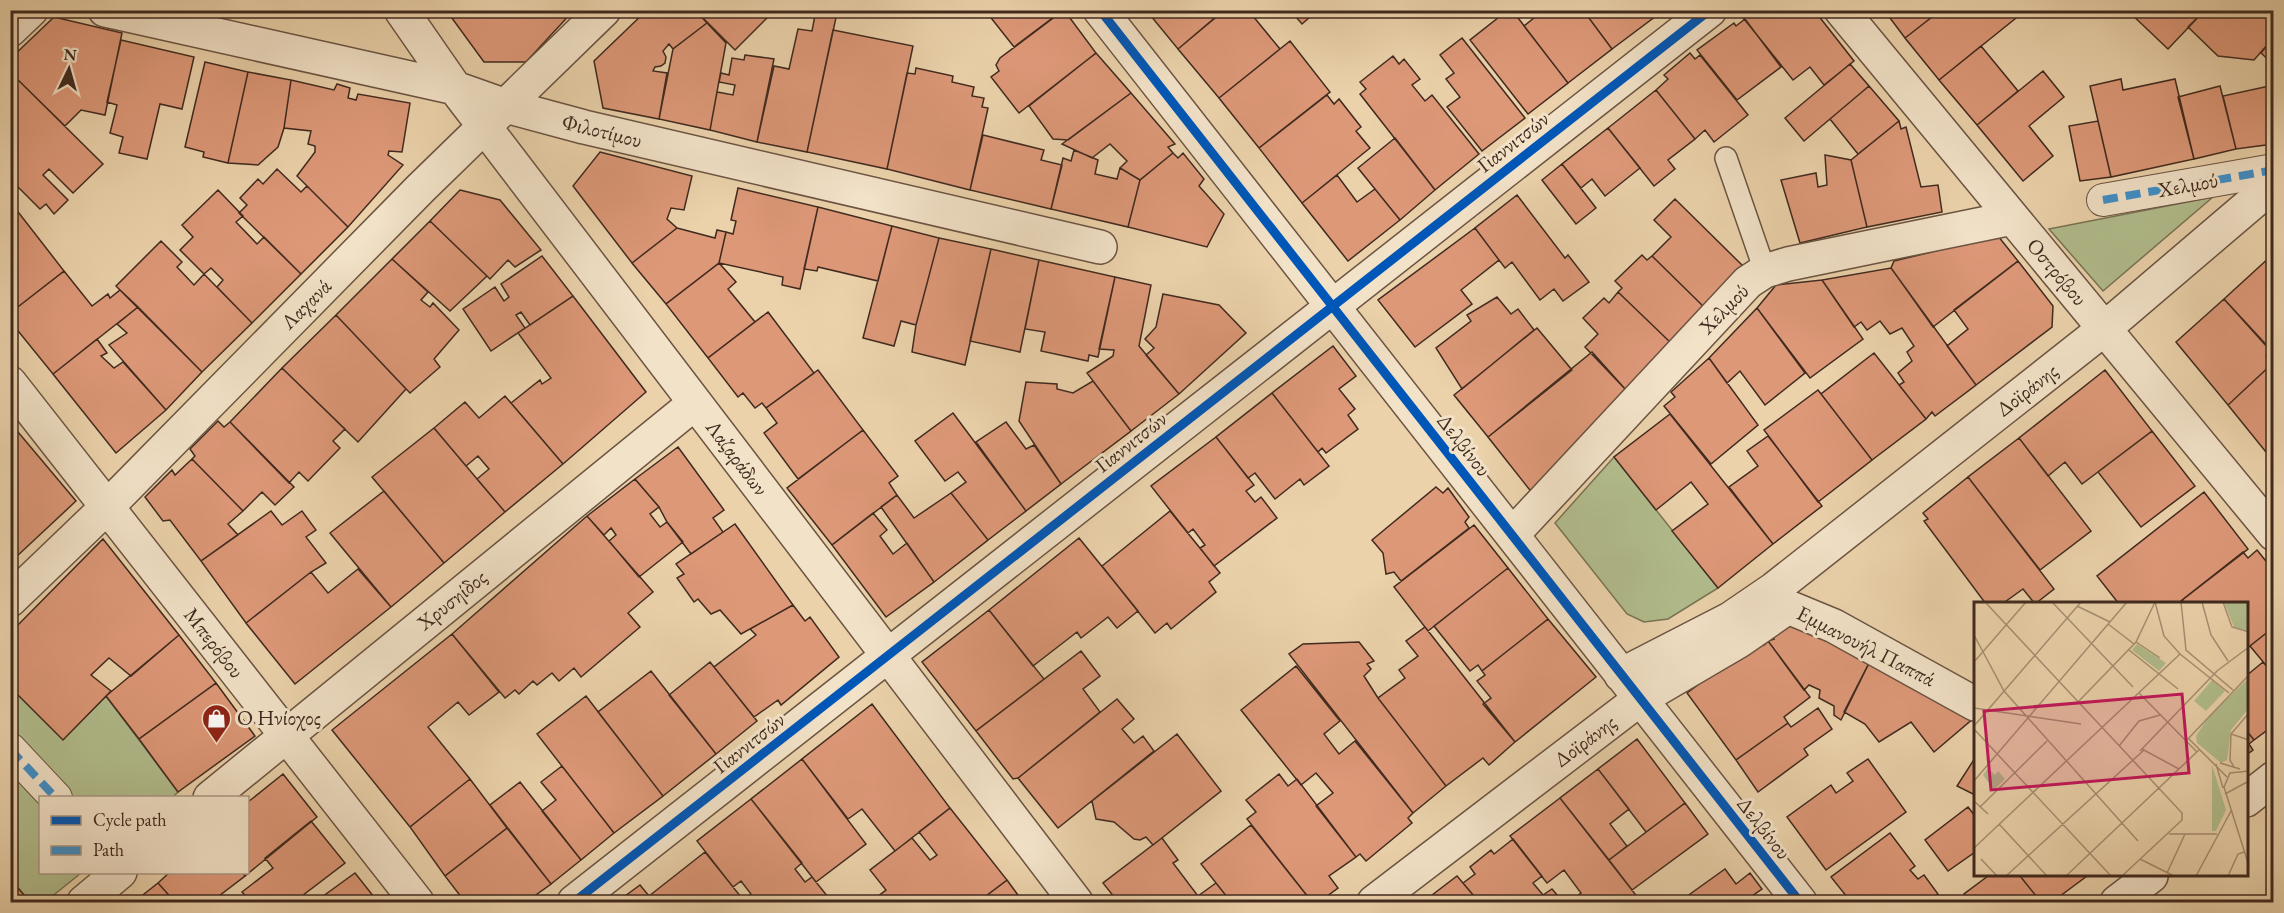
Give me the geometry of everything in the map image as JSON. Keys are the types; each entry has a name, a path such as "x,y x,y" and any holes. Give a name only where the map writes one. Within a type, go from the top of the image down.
{"street":[{"path":"10,30 31,10"},
{"path":"105,10 455,88"},
{"name":"Λαζαράδων","path":"401,10 455,88 495,116 695,403 1076,903"},
{"name":"Λαχανά","path":"10,600 107,507 421,188 604,10"},
{"name":"Δελβίνου","path":"1100,10 1800,903"},
{"name":"Γιαννιτσών","path":"574,903 1710,10"},
{"name":"Οστρόβου","path":"1841,10 2274,534"},
{"name":"Φιλοτίμου","path":"495,116 584,127 1100,247"},
{"name":"Χελμού","path":"2103,200 2274,170"},
{"name":"Δοϊράνης","path":"1374,903 1631,687 1739,641 1781,598 2274,184"},
{"name":"Χελμού","path":"1512,535 1748,282 1765,270 2012,218"},
{"name":"Μπερόβου","path":"10,383 417,903"},
{"name":"Χρυσηίδος","path":"212,796 285,734 695,403"},
{"name":"Εμμανουήλ Παππά","path":"1781,598 1974,703"},
{"path":"10,749 54,796"},
{"path":"2248,799 2274,778"},
{"path":"84,903 119,874"},
{"path":"2117,903 2150,877"}],"lane":[{"path":"1726,158 1765,270"}],"green space":[{"path":"2213,197 2103,291 2049,229"},
{"path":"1614,457 1718,588 1668,619 1644,622 1627,614 1555,523"},
{"path":"10,687 63,739 106,696 178,792 174,796 39,796 39,874 80,874 45,902 30,902 11,879"}],"building":[{"path":"446,10 574,10 526,62 484,62"},
{"path":"647,10 695,10 707,23 673,49 669,44 663,51 666,57 665,63 655,67 653,71 667,73 659,119 603,108 594,61"},
{"path":"695,10 770,10 772,13 735,50"},
{"path":"816,10 837,13 807,152 757,142 774,66 789,69 798,29 812,31"},
{"path":"952,10 1063,10 1014,47 988,14"},
{"path":"1064,10 1096,53 1019,113 991,77 999,71 996,65 1000,58"},
{"path":"1146,10 1217,10 1220,14 1178,49"},
{"path":"1224,10 1248,10 1280,49 1219,98 1178,49"},
{"path":"1290,10 1318,10 1302,24"},
{"path":"1508,10 1512,10 1568,83 1528,114 1470,40"},
{"path":"1544,10 1583,10 1612,49 1568,83 1524,26"},
{"path":"1583,10 1658,10 1660,13 1612,49"},
{"path":"1747,10 1814,10 1854,61 1824,85 1810,67 1793,80 1741,15"},
{"path":"1884,10 1941,10 1905,38"},
{"path":"1941,10 2026,10 1939,80 1905,38"},
{"path":"2127,10 2205,10 2168,49"},
{"path":"2205,10 2269,10 2274,15 2274,37 2254,60 2218,56 2188,27"},
{"path":"54,17 122,33 105,115 81,110 65,126 10,72 10,59"},
{"path":"1745,19 1781,67 1737,100 1697,50 1734,23 1736,26"},
{"path":"707,23 726,43 710,130 659,119 673,49"},
{"path":"833,30 913,46 887,169 807,152"},
{"path":"2274,37 2274,65 2261,53"},
{"path":"1462,38 1525,118 1482,151 1447,107 1460,97 1446,79 1454,73 1440,55"},
{"path":"121,40 194,57 182,109 160,104 147,159 119,153 123,137 110,133 117,105 107,102"},
{"path":"1290,41 1330,92 1259,148 1219,98"},
{"path":"1981,46 2018,91 1977,125 1939,80"},
{"path":"1096,53 1131,93 1068,140 1053,139 1029,106"},
{"path":"1690,53 1695,59 1700,55 1748,115 1714,142 1705,130 1695,139 1656,90 1668,79 1664,75"},
{"path":"745,55 774,59 757,142 710,130 717,92 733,95 735,85 719,82 721,73 729,75 732,58 744,60"},
{"path":"1393,56 1399,64 1404,59 1420,79 1412,85 1425,101 1432,95 1479,154 1435,190 1360,94 1366,89 1360,82"},
{"path":"205,62 248,72 228,163 203,157 204,152 185,147"},
{"path":"1850,64 1869,86 1804,141 1785,118"},
{"path":"916,68 953,76 952,82 974,87 972,96 984,98 982,107 988,108 970,190 887,169 907,73 915,74"},
{"path":"2043,71 2064,97 2029,126 2053,156 2023,181 1977,125"},
{"path":"248,72 291,80 284,128 278,147 258,165 228,163"},
{"path":"12,74 103,164 73,193 49,169 43,175 68,200 54,214 46,204 40,209 10,179 10,75"},
{"path":"2121,79 2123,90 2175,79 2194,159 2111,177 2090,86"},
{"path":"291,80 334,90 337,84 350,88 348,98 356,100 358,94 410,103 402,152 389,151 388,155 403,165 348,227 297,176 315,152 315,146 308,144 311,131 284,128"},
{"path":"2274,85 2274,140 2266,145 2236,149 2223,96"},
{"path":"1869,86 1899,121 1858,154 1830,119"},
{"path":"2220,86 2236,149 2194,159 2178,97"},
{"path":"1656,90 1695,139 1668,160 1675,169 1654,186 1608,128"},
{"path":"1131,93 1175,144 1168,147 1173,153 1140,180 1120,168 1127,161 1110,144 1092,158 1062,144"},
{"path":"1327,95 1334,104 1339,99 1361,127 1356,131 1370,148 1302,203 1259,148"},
{"path":"1899,121 1901,129 1906,127 1921,187 1938,185 1942,212 1867,227 1851,160"},
{"path":"2098,121 2111,177 2080,181 2069,126"},
{"path":"1608,128 1640,168 1605,196 1592,179 1581,188 1562,164"},
{"path":"983,135 1044,150 1041,160 1062,165 1051,209 970,190"},
{"path":"1395,138 1435,190 1400,220 1358,168"},
{"path":"1074,150 1098,160 1095,174 1117,179 1120,168 1140,180 1128,227 1051,209 1063,158 1071,161"},
{"path":"600,152 692,176 684,210 671,208 667,219 677,228 632,263 573,186"},
{"path":"1173,153 1178,158 1183,153 1204,179 1199,186 1224,214 1207,247 1128,227 1140,180"},
{"path":"1825,155 1851,160 1867,227 1800,243 1781,180 1816,173 1818,187 1827,185"},
{"path":"1562,164 1596,208 1576,224 1542,180"},
{"path":"277,169 301,192 307,186 348,227 301,274 239,213 247,205 240,198 258,179 263,184"},
{"path":"1337,175 1357,202 1375,189 1400,220 1348,261 1302,203"},
{"path":"738,188 818,207 800,289 782,285 783,277 719,263 726,232 733,234 736,221 731,220"},
{"path":"218,190 243,216 236,222 257,244 264,237 301,274 252,323 217,287 223,280 211,268 204,274 180,250 193,237 182,225"},
{"path":"460,190 500,200 541,250 515,267 508,260 490,279 430,221"},
{"path":"1517,195 1565,258 1568,255 1589,282 1563,301 1554,289 1540,300 1512,262 1505,268 1475,228"},
{"path":"1675,199 1744,267 1704,307 1652,256 1671,237 1654,220"},
{"path":"818,207 892,226 878,281 818,267 817,271 804,269"},
{"path":"15,208 64,271 10,313 10,212"},
{"path":"430,221 487,276 450,311 392,259"},
{"path":"892,226 939,238 916,325 901,321 894,346 863,338"},
{"path":"677,228 715,238 717,230 726,232 719,263 666,304 632,263"},
{"path":"1475,228 1499,260 1461,290 1472,304 1415,347 1378,300"},
{"path":"1998,236 2018,261 1933,327 1891,268 1894,261"},
{"path":"939,238 991,249 965,365 912,352 916,325"},
{"path":"161,241 182,262 177,267 194,285 204,274 252,323 202,372 116,286"},
{"path":"991,249 1039,260 1020,352 970,341"},
{"path":"1642,255 1647,260 1652,256 1704,307 1671,343 1618,292 1622,288 1615,281"},
{"path":"542,256 573,296 530,325 521,312 516,315 525,328 491,351 463,309 495,287 504,301 509,297 501,284"},
{"path":"2271,256 2274,259 2274,343 2268,348 2224,299"},
{"path":"392,259 428,292 421,300 430,307 433,303 459,330 434,359 440,367 410,393 336,315"},
{"path":"1039,260 1115,277 1098,357 1089,355 1088,361 1041,351 1045,332 1025,329"},
{"path":"2018,261 2053,306 2052,327 1976,385 1947,346 1968,329 1954,310"},
{"path":"719,263 736,282 728,289 755,322 708,358 666,304"},
{"path":"1891,268 1976,385 1935,416 1932,412 1926,419 1899,385 1904,382 1898,373 1912,361 1907,352 1914,346 1902,328 1890,334 1880,321 1867,330 1861,322 1854,327 1822,280"},
{"path":"64,271 92,306 108,294 110,298 120,290 138,307 53,374 10,321 10,313"},
{"path":"1115,277 1151,285 1139,346 1179,394 1131,431 1087,373 1113,356 1114,350 1099,349"},
{"path":"1822,280 1863,339 1810,378 1757,308 1776,285"},
{"path":"1618,292 1671,343 1626,390 1585,347 1598,334 1583,318 1604,298 1609,303"},
{"path":"1163,294 1219,305 1246,333 1179,394 1146,355 1154,348 1145,339 1156,327"},
{"path":"573,296 646,392 563,464 511,403 540,380 542,384 551,378 518,333"},
{"path":"1497,297 1511,314 1518,309 1534,330 1462,389 1436,348 1471,321 1467,315"},
{"path":"2224,299 2272,351 2266,356 2273,363 2228,405 2176,342"},
{"path":"138,307 202,372 166,410 109,345 127,333 117,324"},
{"path":"1757,308 1805,373 1765,405 1740,371 1727,383 1709,358"},
{"path":"768,312 814,373 766,408 762,403 755,408 743,393 738,397 708,358"},
{"path":"336,315 406,389 358,442 282,368"},
{"path":"1537,328 1572,370 1488,437 1454,395"},
{"path":"97,339 107,353 101,356 114,368 123,362 166,410 116,453 53,374"},
{"path":"1333,346 1356,376 1339,389 1355,409 1348,415 1358,429 1326,453 1322,448 1318,452 1272,393"},
{"path":"1592,352 1626,390 1533,494 1488,437"},
{"path":"1874,353 1926,419 1872,460 1821,394"},
{"path":"1709,358 1758,425 1711,464 1664,406 1675,397 1671,392"},
{"path":"2274,363 2274,462 2228,405"},
{"path":"282,368 345,429 333,441 340,448 308,481 299,472 289,483 230,422"},
{"path":"818,370 863,430 798,479 764,433 777,423 766,408"},
{"path":"2105,370 2152,431 2082,484 2065,462 2048,476 2019,438"},
{"path":"1093,381 1131,431 1061,484 1019,421 1026,382 1057,384 1057,389 1073,393"},
{"path":"1818,390 1872,460 1818,502 1764,430"},
{"path":"1272,393 1329,466 1304,485 1300,479 1275,499 1255,473 1248,478 1216,437"},
{"path":"505,396 563,464 505,512 477,479 489,469 478,456 466,466 434,428 465,402 479,418"},
{"path":"953,413 1026,511 988,540 951,493 966,482 958,472 945,481 915,441"},
{"path":"1670,414 1773,544 1718,588 1672,531 1708,504 1691,482 1656,510 1614,457"},
{"path":"218,421 224,427 230,422 294,487 275,505 262,492 243,511 192,459 195,456 190,449"},
{"path":"1006,422 1026,449 1034,445 1061,484 1026,511 976,442"},
{"path":"434,428 505,512 444,563 372,477"},
{"path":"863,430 898,476 889,483 897,495 832,545 787,488"},
{"path":"2152,431 2195,486 2141,527 2098,472"},
{"path":"18,432 76,501 15,558 10,552 10,438"},
{"path":"1768,436 1822,506 1773,544 1729,487 1758,466 1747,451"},
{"path":"1216,437 1254,485 1246,491 1255,502 1261,497 1277,518 1214,566 1200,548 1205,545 1193,529 1188,533 1151,486"},
{"path":"2019,438 2091,531 2040,570 1968,477"},
{"path":"678,447 724,510 713,518 723,532 691,554 667,522 659,507 635,479"},
{"path":"192,459 243,511 228,524 238,535 201,561 170,520 163,521 145,497 172,470 175,475"},
{"path":"1968,477 2054,589 2038,602 2033,602 2023,589 2005,602 1985,602 1924,521 1928,519 1923,513"},
{"path":"635,479 659,507 650,514 660,527 667,522 683,542 639,577 609,541 616,535 611,528 604,535 587,516"},
{"path":"1436,487 1443,493 1448,488 1469,517 1465,522 1469,528 1401,581 1394,572 1386,574 1383,553 1372,540"},
{"path":"384,491 444,563 391,607 330,533"},
{"path":"2204,492 2248,549 2180,602 2117,602 2097,576"},
{"path":"951,493 988,540 934,582 881,507 897,495 914,518"},
{"path":"271,511 282,525 302,511 316,530 306,537 326,563 246,623 201,561"},
{"path":"1170,511 1220,573 1209,582 1216,592 1171,629 1167,623 1155,633 1102,566"},
{"path":"873,513 887,530 880,536 893,554 907,543 934,582 886,617 832,545"},
{"path":"587,516 653,592 628,613 640,627 581,677 574,668 559,681 552,673 537,685 533,681 519,694 515,690 505,698 452,634"},
{"path":"735,524 793,605 741,634 720,610 711,614 698,599 694,602 677,578 684,574 676,564"},
{"path":"1474,525 1508,568 1428,631 1394,587"},
{"path":"1079,538 1138,611 1117,628 1108,617 1081,638 1077,632 1033,666 989,610"},
{"path":"103,539 179,635 131,676 109,658 91,675 111,691 63,740 10,687 10,633"},
{"path":"2257,550 2274,571 2274,627 2248,647 2248,602 2184,602 2182,600 2243,552 2248,558"},
{"path":"1508,568 1548,619 1482,671 1478,665 1470,671 1434,626"},
{"path":"358,569 391,607 295,684 246,623 311,572 328,593"},
{"path":"793,605 805,621 810,617 839,657 781,705 778,700 754,717 714,667 756,635 750,629"},
{"path":"989,610 1044,679 976,731 922,662"},
{"path":"1790,615 1872,657 1841,720 1834,715 1834,706 1819,698 1820,690 1809,685 1804,690 1768,641 1774,639 1768,630"},
{"path":"1548,619 1596,677 1515,742 1483,704 1491,698 1477,681 1485,675 1482,671"},
{"path":"1425,627 1515,742 1489,765 1483,758 1446,786 1378,698 1405,678 1399,670 1418,656 1406,641"},
{"path":"2274,627 2274,675 2250,646"},
{"path":"452,634 499,692 469,715 458,702 428,727 470,779 410,827 332,730"},
{"path":"179,635 216,683 139,739 106,696"},
{"path":"1760,639 1764,645 1768,641 1810,697 1784,717 1788,723 1736,760 1687,693"},
{"path":"1359,642 1374,661 1367,664 1371,669 1364,676 1378,698 1446,786 1413,813 1289,654 1303,644"},
{"path":"1081,651 1100,676 1083,689 1100,712 1018,778 1013,779 976,731"},
{"path":"1872,657 1974,718 1934,752 1911,722 1879,742 1865,724 1844,712"},
{"path":"710,662 757,721 716,754 669,695"},
{"path":"2263,662 2274,675 2274,725 2254,740 2248,732 2248,674"},
{"path":"1296,666 1340,721 1324,734 1339,754 1355,741 1413,813 1408,818 1412,823 1366,861 1360,854 1356,857 1316,806 1333,793 1316,773 1301,785 1241,710"},
{"path":"651,671 716,754 663,796 598,712"},
{"path":"216,683 255,736 178,792 139,739"},
{"path":"586,696 663,796 614,833 537,734"},
{"path":"1117,699 1134,719 1122,729 1134,743 1143,736 1154,751 1058,828 1018,778"},
{"path":"872,704 950,808 895,851 862,809 848,819 802,759"},
{"path":"1818,708 1832,729 1804,749 1808,755 1758,792 1736,760 1788,723 1791,727"},
{"path":"2248,732 2254,740 2249,744 2253,750 2248,754"},
{"path":"1177,734 1221,791 1153,845 1146,837 1140,840 1134,839 1114,822 1096,819 1092,801"},
{"path":"1637,739 1685,803 1646,832 1598,769"},
{"path":"802,759 866,844 816,882 751,799"},
{"path":"1868,759 1906,812 1826,870 1787,817 1831,785 1836,793 1853,781 1847,773"},
{"path":"1974,760 1974,794 1957,786"},
{"path":"562,766 614,833 581,860 542,811 556,800 541,782"},
{"path":"1598,769 1629,809 1610,824 1627,846 1609,860 1560,798"},
{"path":"283,774 317,817 249,873 249,801"},
{"path":"1279,774 1288,786 1297,779 1356,857 1329,876 1338,888 1319,902 1312,902 1247,819 1256,812 1246,800"},
{"path":"470,779 507,828 445,876 410,827"},
{"path":"520,782 581,860 551,884 490,805"},
{"path":"1560,798 1639,899 1635,902 1569,902 1581,893 1564,870 1547,883 1510,836"},
{"path":"751,799 802,863 795,869 805,882 812,877 832,902 745,902 743,900 751,894 741,881 733,887 697,841"},
{"path":"1685,803 1708,834 1632,890 1609,860"},
{"path":"1968,807 1974,815 1974,853 1948,871 1925,840"},
{"path":"950,808 1007,880 978,902 881,902 877,897 886,890 870,870 912,838 930,860 937,855 919,832"},
{"path":"311,821 345,863 294,902 251,902 242,892 273,868 265,858"},
{"path":"1251,825 1312,902 1231,902 1201,864"},
{"path":"507,828 551,884 526,902 523,899 519,902 465,902 445,876"},
{"path":"1890,833 1915,866 1910,870 1918,879 1924,875 1938,894 1926,902 1851,902 1831,877"},
{"path":"1162,838 1178,860 1173,863 1198,896 1189,902 1118,902 1103,883"},
{"path":"1513,839 1542,876 1533,883 1543,895 1552,889 1563,902 1479,902 1463,883 1475,874 1470,867 1491,850 1494,854"},
{"path":"705,852 745,902 654,902 649,896"},
{"path":"1725,869 1736,884 1750,873 1762,889 1752,896 1757,902 1679,902"},
{"path":"355,873 378,902 315,902"},
{"path":"168,874 244,874 245,876 211,902 175,902 158,883"},
{"path":"1457,876 1479,902 1423,902"},
{"path":"1987,877 2021,877 2041,902 1970,902 1964,894"},
{"path":"2021,877 2086,877 2052,902 2041,902"},
{"path":"10,879 30,902 10,902"},
{"path":"1007,880 1023,902 978,902"},
{"path":"158,883 175,902 134,902"},
{"path":"1216,883 1231,902 1189,902 1198,896"},
{"path":"640,885 654,902 617,902"}],"marked path":[{"path":"2103,200 2274,170"},
{"path":"10,749 54,796"}],"cycle path":[{"path":"1100,10 1800,902"},
{"path":"574,902 1710,10"}],"place":[{"name":"Ο Ηνίοχος","path":"216,744"}]}
